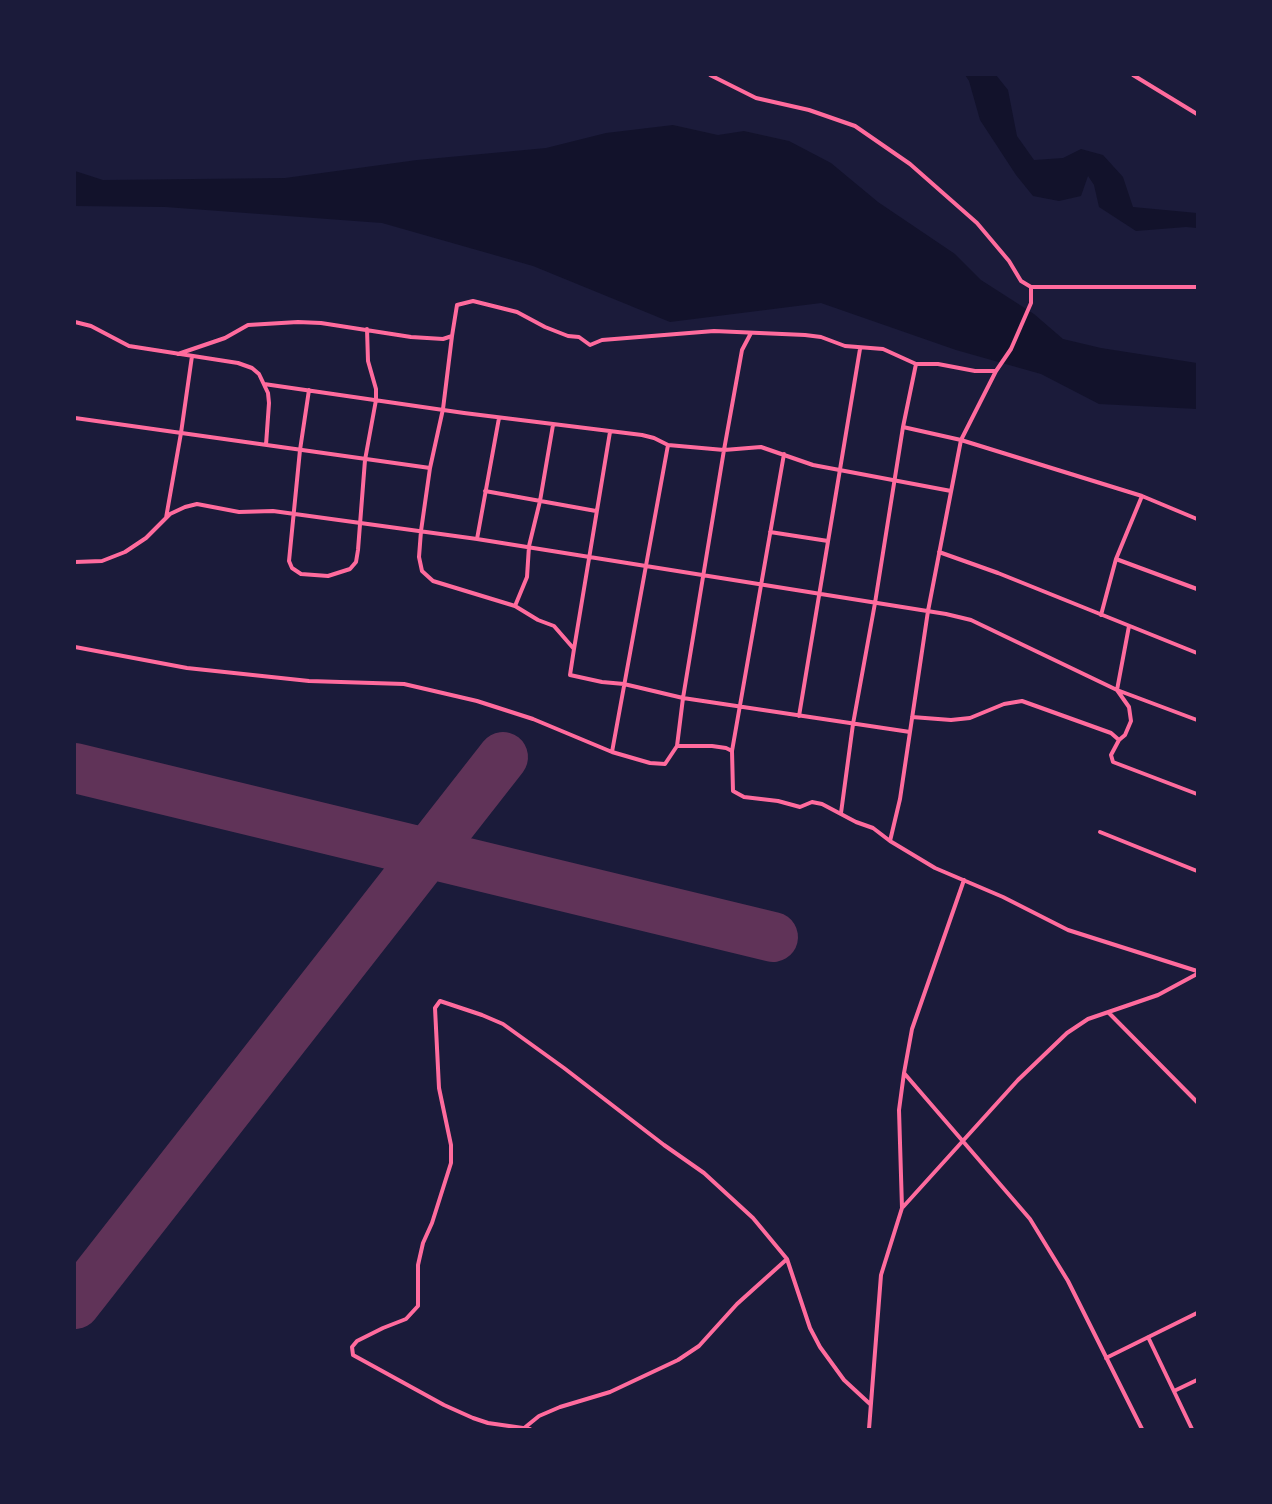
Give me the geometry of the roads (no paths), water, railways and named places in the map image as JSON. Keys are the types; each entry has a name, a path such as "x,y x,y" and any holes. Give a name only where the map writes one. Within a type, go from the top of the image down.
{"street":[{"path":"710,75 756,98 809,110 855,126 910,164 977,223 1009,261 1021,281 1032,287 1197,287"},
{"path":"1133,75 1197,114"},
{"path":"890,841 900,799 928,611 961,440 996,371 1011,349 1031,303 1032,287"},
{"path":"574,649 554,626 538,620 515,606 433,580 422,572 419,557 421,531 430,468 443,409 457,305 473,301 517,312 545,327 568,336 579,337 590,345 603,340 714,331 817,336 860,349 883,349 916,364 938,364 975,371 996,371"},
{"path":"75,322 91,326 129,346 238,363 252,368 259,374 264,384 269,403 266,445"},
{"path":"178,354 225,338 248,325 313,322 411,337 443,339 452,336"},
{"path":"309,390 289,553 292,568 301,573 328,576 350,569 356,562 365,460 376,400 376,389 368,361 367,329"},
{"path":"75,647 187,668 309,681 404,684 477,701 532,719 612,752 650,763 665,764 677,746 724,450 742,350 751,333"},
{"path":"799,716 860,349"},
{"path":"165,519 192,356"},
{"path":"841,813 852,724 916,364"},
{"path":"264,384 654,438 668,445 724,450 760,447 813,465 839,471 951,491"},
{"path":"75,418 430,468"},
{"path":"477,539 499,418"},
{"path":"515,606 527,578 529,546 540,501 553,425"},
{"path":"903,427 961,440 1142,496 1197,519"},
{"path":"610,432 570,675 624,684 683,698 910,732"},
{"path":"612,752 668,445"},
{"path":"784,454 732,751 733,791 744,796 800,807 812,802 822,804 856,822 873,828 935,868 1068,930 1197,972"},
{"path":"485,491 596,511"},
{"path":"1101,615 1116,559 1142,496"},
{"path":"75,562 102,561 125,552 146,538 165,519 179,510 197,504 239,512 273,511 529,546 971,620 1117,690 1197,720"},
{"path":"770,532 828,541"},
{"path":"939,552 998,573 1197,653"},
{"path":"1116,559 1197,589"},
{"path":"1129,626 1117,690 1129,707 1131,721 1125,735 1119,740 1111,755 1113,762 1197,794"},
{"path":"912,717 951,720 970,718 1004,704 1022,701 1111,733 1119,740"},
{"path":"677,746 712,746 732,751"},
{"path":"1100,832 1197,871"},
{"path":"869,1429 880,1275 902,1208 899,1110 904,1072 912,1029 964,880"},
{"path":"902,1208 1017,1080 1067,1033 1088,1019 1158,995 1197,972"},
{"path":"787,1259 737,1304 699,1346 678,1360 610,1392 570,1403 539,1416 526,1429 488,1423 473,1418 444,1405 353,1355 352,1347 357,1341 406,1319 418,1306 418,1265 423,1243 432,1223 451,1163 450,1145 439,1088 435,1008 440,1001 503,1024 663,1145 704,1173 753,1218 787,1259 810,1328 820,1347 844,1380 870,1404"},
{"path":"1108,1012 1197,1102"},
{"path":"904,1072 1030,1219 1068,1281 1142,1429"},
{"path":"1106,1358 1197,1313"},
{"path":"1148,1337 1192,1429"},
{"path":"1174,1391 1197,1380"}]}
